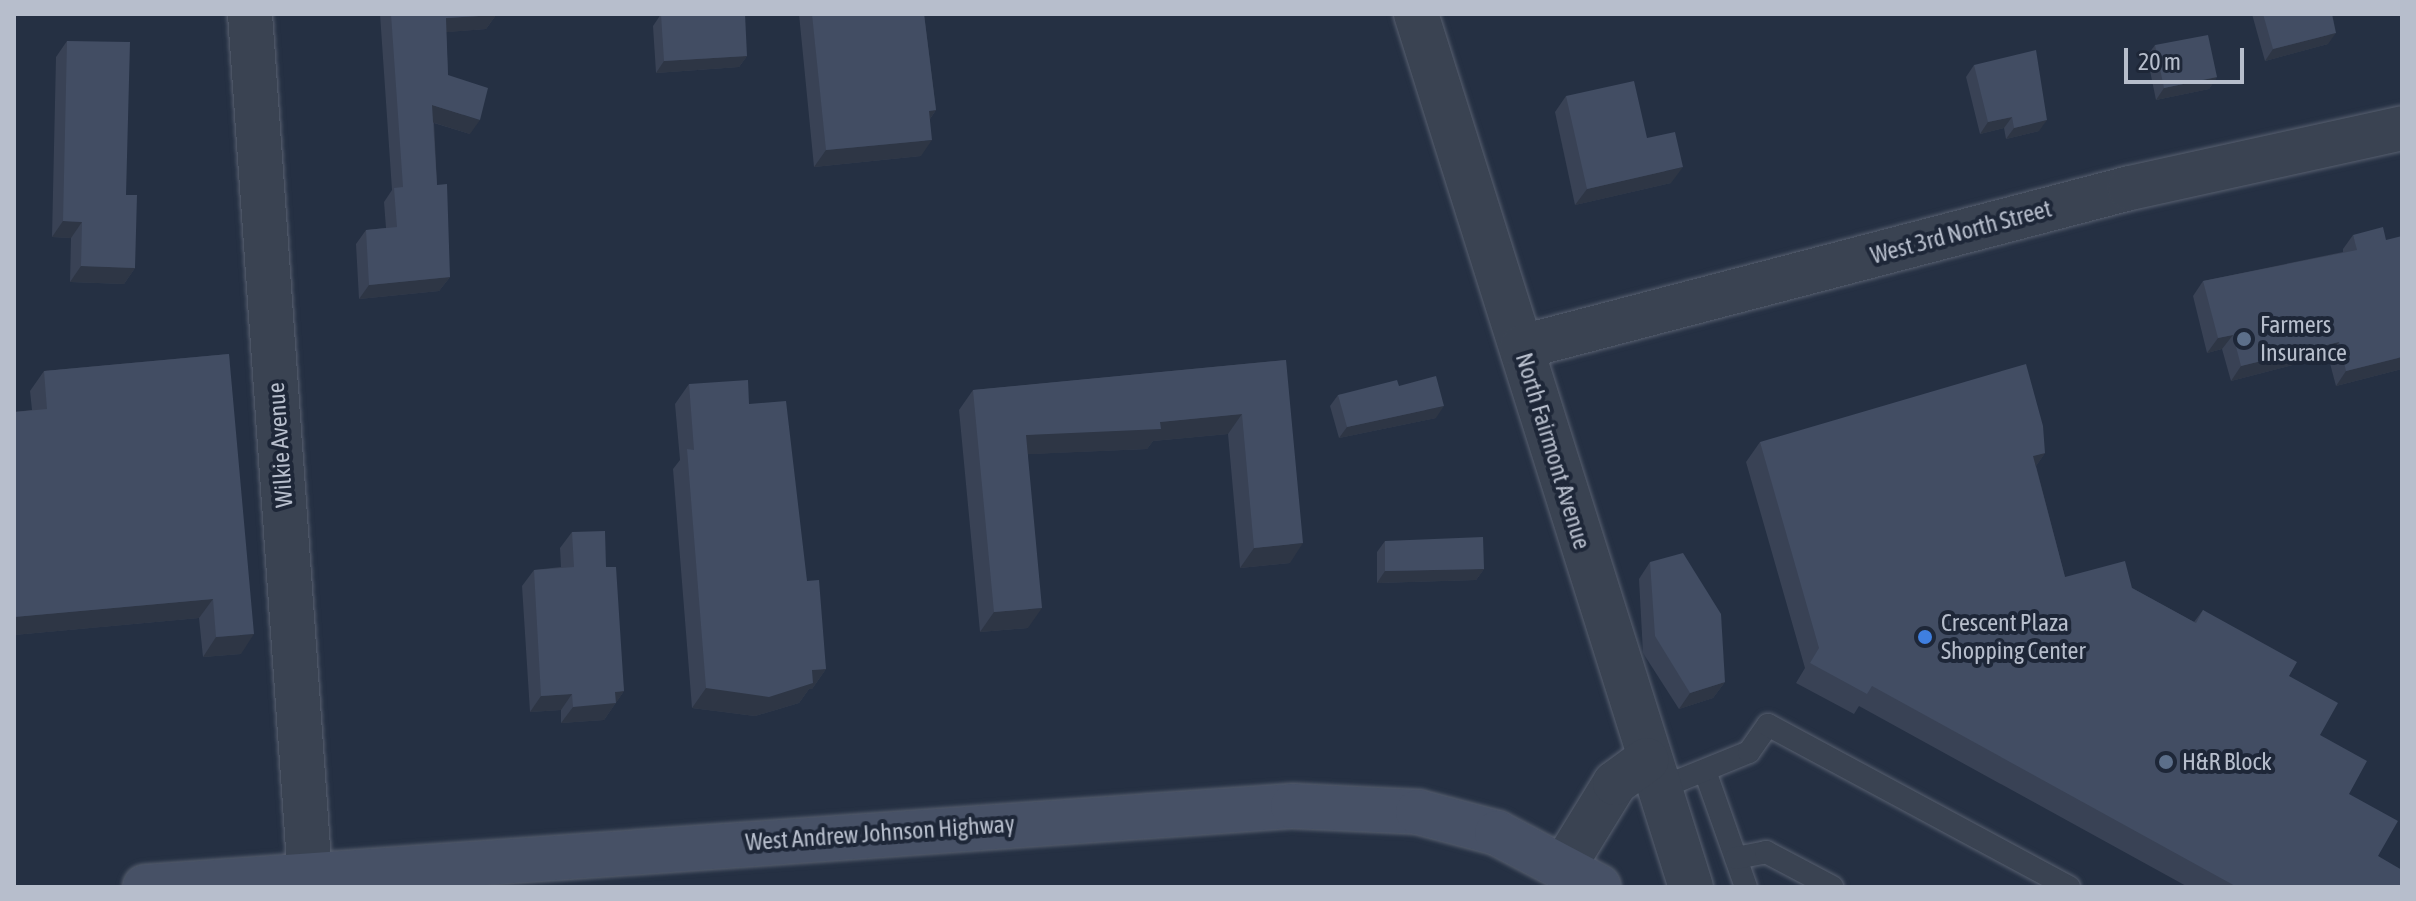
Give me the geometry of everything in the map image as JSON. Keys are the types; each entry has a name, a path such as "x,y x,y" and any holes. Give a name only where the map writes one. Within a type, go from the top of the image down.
{"main road":[{"name":"West Andrew Johnson Highway","path":"145,887 1293,806 1418,812 1497,833 1582,876"}],"street":[{"name":"Wilkie Avenue","path":"250,14 310,877"},
{"name":"North Fairmont Avenue","path":"1416,14 1653,775 1691,887"},
{"name":"West 3rd North Street","path":"1522,347 2130,188 2402,128"},
{"path":"1582,876 1615,783 1653,775"}],"lane":[{"path":"1653,775 1706,774 1749,752 1768,725 2069,887"},
{"path":"1706,774 1746,887"},
{"path":"1736,858 1766,852 1832,887"}],"building":[{"path":"391,14 496,15 446,18 448,75 488,88 480,120 432,105 437,185 447,184 450,277 369,285 366,230 397,227 394,188 403,187"},
{"path":"661,14 745,14 747,56 664,61"},
{"path":"812,14 924,14 936,110 929,111 932,140 826,150"},
{"path":"2263,14 2332,14 2336,33 2273,49"},
{"path":"2208,35 2217,77 2164,88 2155,45"},
{"path":"67,41 130,42 126,195 137,195 135,268 81,266 82,222 63,221"},
{"path":"2036,50 2047,120 2014,128 2012,117 1988,122 1974,65"},
{"path":"1634,81 1647,138 1675,132 1683,167 1587,189 1566,96"},
{"path":"2383,227 2386,240 2402,236 2402,357 2346,371 2339,342 2241,366 2233,335 2218,338 2203,281 2357,250 2353,235"},
{"path":"229,354 254,634 216,637 213,599 14,617 14,412 47,409 44,371"},
{"path":"1286,360 1303,543 1254,548 1242,414 1160,422 1161,429 1026,435 1042,608 994,612 973,390"},
{"name":"Crescent Plaza Shopping Center","path":"2026,364 2043,426 2045,453 2033,456 2065,577 2125,561 2132,588 2196,623 2203,610 2297,662 2289,676 2338,703 2320,735 2367,761 2349,794 2398,821 2378,856 2402,870 2402,887 2237,887 1872,686 1867,694 1810,663 1819,648 1760,442"},
{"path":"1436,376 1444,406 1347,427 1338,395 1397,380 1399,386"},
{"path":"748,380 749,404 786,401 807,581 819,580 826,669 812,670 813,683 769,697 706,688 687,449 694,450 689,384"},
{"path":"605,531 606,567 616,567 624,691 615,692 616,703 573,707 572,694 541,696 534,570 574,567 572,532"},
{"path":"1483,537 1484,569 1385,571 1385,541"},
{"path":"1683,553 1721,614 1725,682 1690,693 1655,636 1650,562"}],"place":[{"name":"Farmers Insurance","path":"2244,339"},
{"name":"Crescent Plaza Shopping Center","path":"1925,637"},
{"name":"H&R Block","path":"2166,762"}]}
